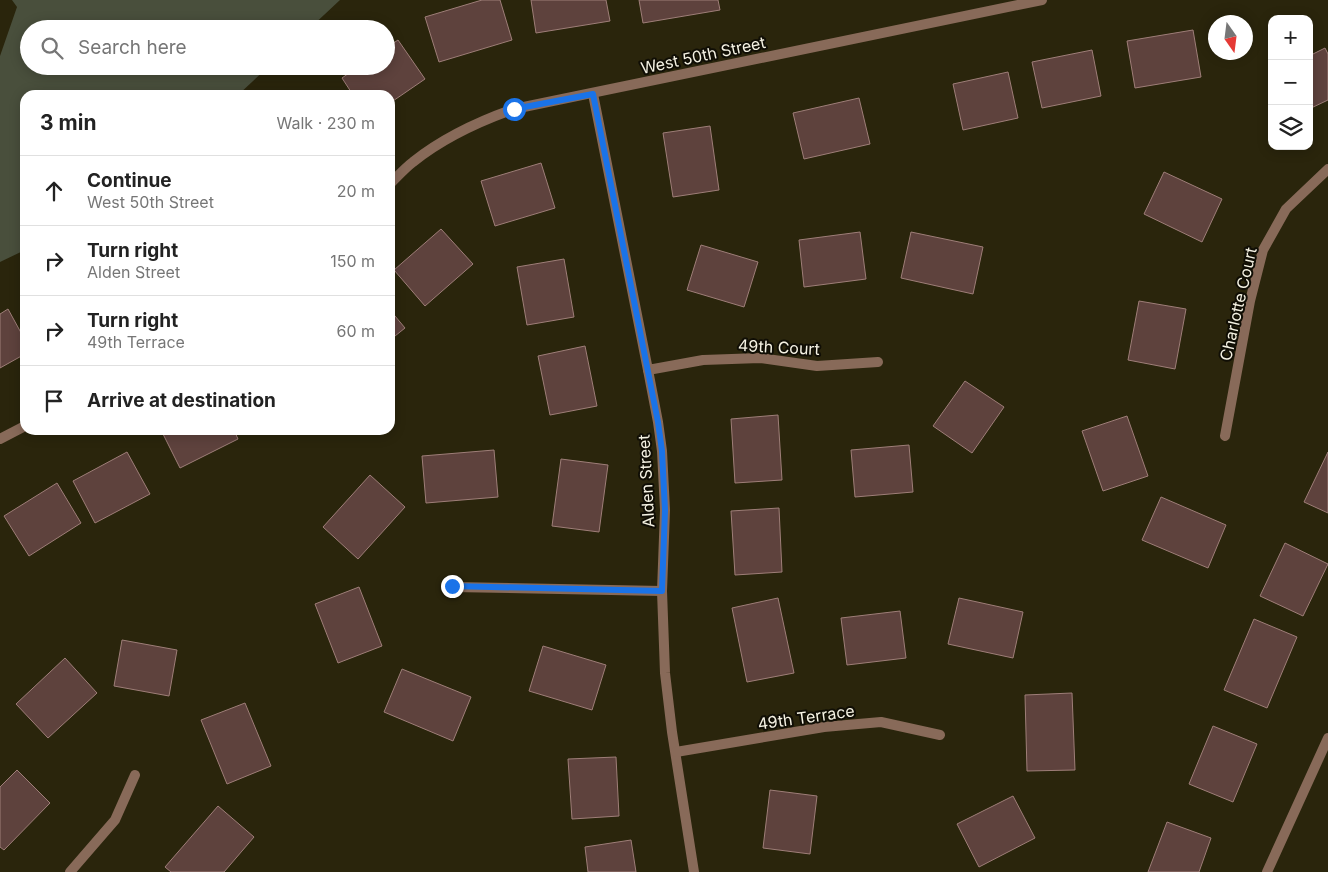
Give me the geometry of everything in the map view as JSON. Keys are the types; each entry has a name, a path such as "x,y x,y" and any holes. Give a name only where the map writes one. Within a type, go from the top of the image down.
{"street":[{"name":"West 50th Street","path":"395,179 411,163 441,142 464,129 514,109 1042,0"},
{"name":"Alden Street","path":"593,94 648,370 662,451 665,510 662,591 665,673 672,732 694,872"},
{"name":"Charlotte Court","path":"1225,436 1250,301 1263,250 1286,209 1328,169"},
{"name":"49th Court","path":"648,370 703,360 760,358 817,366 878,362"},
{"path":"0,439 20,429"},
{"path":"452,586 662,591"},
{"name":"49th Terrace","path":"676,752 824,727 881,722 940,735"},
{"path":"1267,872 1328,738"},
{"path":"70,872 116,820 135,775"}],"green space":[{"path":"12,0 340,0 319,20 20,20 20,75 259,75 243,90 20,90 20,252 0,262 0,56 17,7"}],"building":[{"path":"482,0 500,0 512,40 439,62 425,17"},
{"path":"531,0 606,0 610,21 536,33"},
{"path":"639,0 718,0 720,10 643,23"},
{"path":"1193,30 1201,77 1135,88 1127,41"},
{"path":"398,40 425,79 395,100 395,90 350,90 342,78 346,75 395,75 395,42"},
{"path":"1325,48 1328,54 1328,100 1313,107 1313,60 1313,54"},
{"path":"1092,50 1101,96 1042,108 1032,62"},
{"path":"1008,72 1018,118 963,130 953,84"},
{"path":"859,98 870,144 804,159 793,113"},
{"path":"710,126 719,190 673,197 663,133"},
{"path":"541,163 555,208 495,226 481,181"},
{"path":"1164,172 1222,199 1202,242 1144,214"},
{"path":"441,229 473,264 425,306 395,269"},
{"path":"860,232 866,279 804,287 799,240"},
{"path":"911,232 983,247 973,294 901,278"},
{"path":"701,245 758,262 744,307 687,290"},
{"path":"564,259 574,317 527,325 517,267"},
{"path":"1139,301 1186,309 1175,369 1128,360"},
{"path":"8,309 20,331 20,357 0,368 0,314"},
{"path":"395,316 405,328 395,336"},
{"path":"585,346 597,406 550,415 538,356"},
{"path":"965,381 1004,407 972,453 933,426"},
{"path":"778,415 782,480 735,483 731,419"},
{"path":"1127,416 1148,476 1103,491 1082,431"},
{"path":"164,435 236,435 238,439 180,468"},
{"path":"909,445 913,492 855,497 851,450"},
{"path":"494,450 498,497 426,503 422,456"},
{"path":"127,452 150,494 95,523 73,481"},
{"path":"1328,452 1328,513 1304,502"},
{"path":"561,459 608,465 599,532 552,526"},
{"path":"370,475 405,507 358,559 323,527"},
{"path":"57,483 81,523 29,556 4,516"},
{"path":"1161,497 1226,525 1208,568 1142,540"},
{"path":"779,508 782,572 735,575 731,511"},
{"path":"1285,543 1328,564 1303,616 1260,596"},
{"path":"359,587 382,646 338,663 315,604"},
{"path":"778,598 794,673 747,682 732,608"},
{"path":"959,598 1023,612 1013,658 948,644"},
{"path":"900,611 906,658 847,665 841,618"},
{"path":"1254,619 1297,637 1267,708 1224,690"},
{"path":"122,640 177,650 169,696 114,686"},
{"path":"543,646 606,665 592,710 529,691"},
{"path":"65,658 97,693 48,738 16,704"},
{"path":"402,669 471,697 453,741 384,712"},
{"path":"1072,693 1075,770 1027,771 1025,695"},
{"path":"245,703 271,766 227,784 201,720"},
{"path":"1213,726 1257,744 1233,802 1189,784"},
{"path":"616,757 619,816 572,819 568,759"},
{"path":"17,770 50,803 4,850 0,847 0,787"},
{"path":"770,790 817,796 810,854 763,848"},
{"path":"1013,796 1035,838 979,867 957,824"},
{"path":"218,806 254,837 224,872 171,872 165,867"},
{"path":"1167,822 1211,838 1199,872 1148,872"},
{"path":"631,840 636,872 588,872 585,847"}],"route":[{"path":"452,586 662,591 665,510 662,451 658,422 593,94 514,109"}]}
